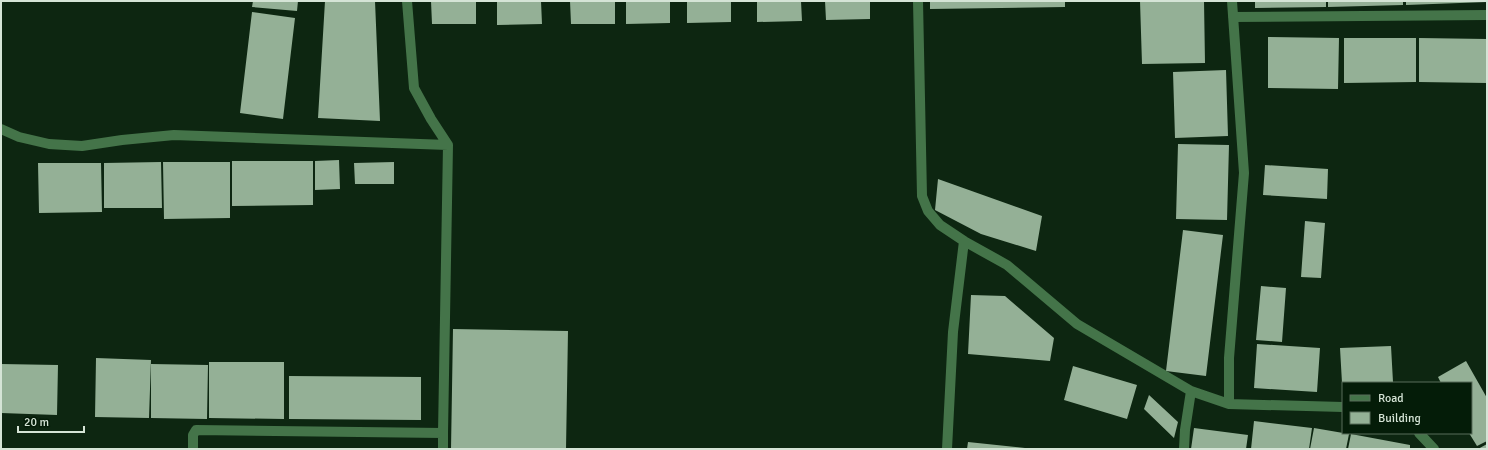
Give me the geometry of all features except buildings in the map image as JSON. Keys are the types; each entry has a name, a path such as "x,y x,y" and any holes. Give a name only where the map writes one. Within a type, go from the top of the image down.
{"street":[{"path":"407,1 414,88 431,119 448,145 443,449"},
{"path":"918,1 922,196 928,211 940,225 964,241 1007,265 1077,324 1191,391 1229,404 1342,407"},
{"path":"1229,404 1229,358 1244,173 1232,1"},
{"path":"1233,17 1487,15"},
{"path":"1,129 19,137 49,144 82,146 122,140 174,136 448,145"},
{"path":"947,449 953,332 964,241"},
{"path":"1184,449 1185,430 1191,391"},
{"path":"193,449 193,435 196,430 443,433"},
{"path":"1420,434 1434,449"}]}
